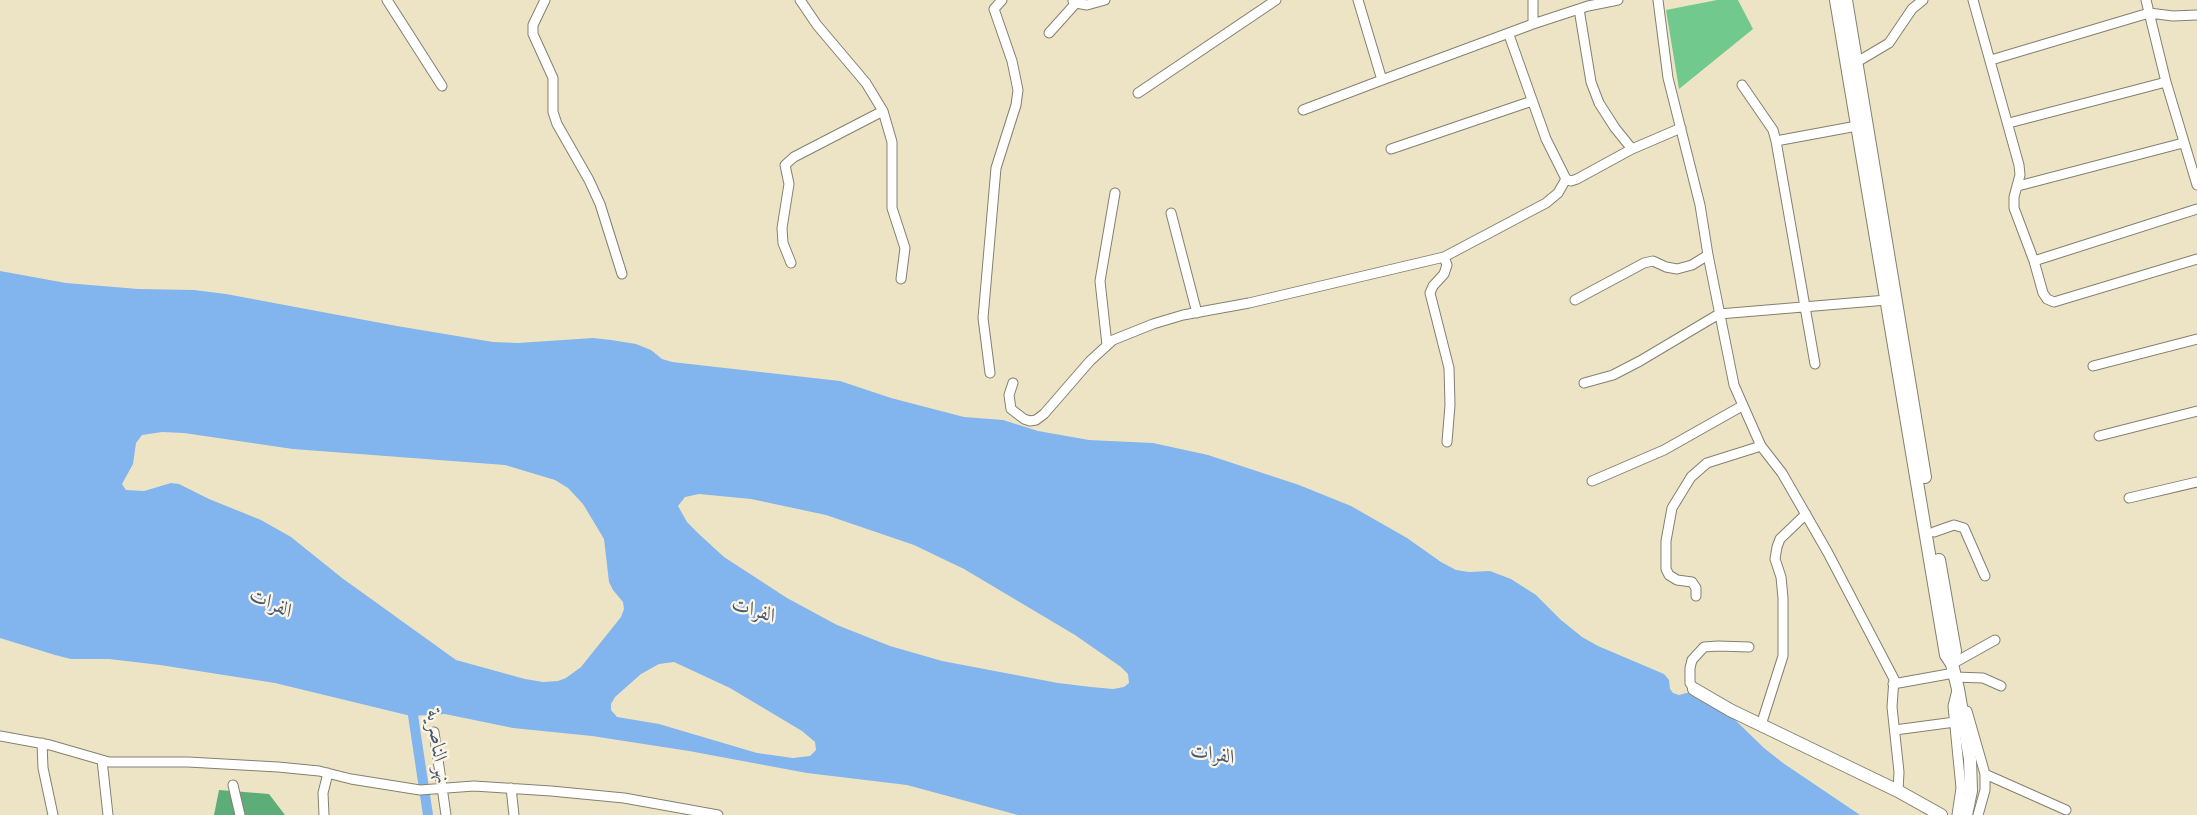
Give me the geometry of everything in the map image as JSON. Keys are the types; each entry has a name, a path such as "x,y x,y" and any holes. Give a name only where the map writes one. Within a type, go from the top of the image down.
{"main road":[{"path":"1836,0 1946,655 1955,676"},
{"path":"1846,0 1955,651 1955,676 1971,777 1971,791 1966,815"},
{"path":"1694,689 1761,725 1898,791 1941,815"}],"street":[{"path":"387,0 442,86"},
{"path":"545,0 533,25 533,34 553,78 554,112 557,124 600,204 622,274"},
{"path":"800,0 817,25 866,83 884,111 892,142 892,208 905,248 901,279"},
{"path":"990,373 983,318 996,168 1016,105 1018,90 1012,61 994,9 1002,0"},
{"path":"1049,33 1074,2 1088,5 1105,0"},
{"path":"1138,93 1276,0"},
{"path":"1358,0 1382,80"},
{"path":"1533,0 1533,24"},
{"path":"1302,110 1509,35 1533,24 1579,9 1618,0"},
{"path":"1658,0 1668,78 1700,205 1734,385 1761,446 1782,473 1806,514 1894,679 1892,707 1898,791"},
{"path":"1857,62 1889,43 1912,9 1923,0"},
{"path":"1973,0 2019,165 2014,208 2047,299 2054,302 2197,259"},
{"path":"2146,0 2166,82 2197,184"},
{"path":"1579,9 1591,82 1595,93 1615,128 1632,149"},
{"path":"1990,60 2149,13 2173,16 2197,15"},
{"path":"1509,35 1546,139 1566,179 1577,180 1632,149 1681,128"},
{"path":"2009,123 2166,82"},
{"path":"1742,85 1773,130 1776,141 1815,364"},
{"path":"1391,149 1532,100"},
{"path":"791,263 783,243 782,228 789,184 785,165 794,157 884,111"},
{"path":"1776,141 1857,126"},
{"path":"2018,186 2183,143"},
{"path":"1013,383 1009,395 1011,409 1024,419 1036,420 1113,340 1153,324 1444,257 1546,203 1558,193 1566,179"},
{"path":"1107,345 1100,281 1115,193"},
{"path":"2034,261 2197,209"},
{"path":"1171,213 1197,313"},
{"path":"1575,300 1644,263 1653,261 1677,269 1692,265 1708,255"},
{"path":"1444,257 1447,265 1444,274 1430,293 1449,368 1447,442"},
{"path":"1584,383 1612,375 1640,361 1719,314 1887,300"},
{"path":"2093,366 2197,339"},
{"path":"1592,481 1664,450 1742,406"},
{"path":"2099,436 2197,411"},
{"path":"1696,596 1696,588 1692,582 1677,580 1666,569 1666,541 1672,508 1691,477 1707,463 1761,446"},
{"path":"2129,498 2197,483"},
{"path":"1761,725 1783,656 1783,598 1775,559 1777,547 1780,539 1806,514"},
{"path":"1934,531 1954,525 1964,528 1985,576"},
{"path":"1957,815 1961,779 1953,701 1955,676 1995,640"},
{"path":"1694,689 1690,683 1690,668 1692,660 1704,647 1749,647"},
{"path":"1955,676 1984,774 1984,790 1978,815"},
{"path":"1893,684 1955,676 1983,678 2001,686"},
{"path":"1895,730 1955,722"},
{"path":"434,732 438,787 446,815"},
{"path":"0,736 42,743 109,762 199,762 278,767 328,773 420,790 438,787 511,788 624,798 718,815"},
{"path":"42,743 43,768 53,815"},
{"path":"102,760 108,815"},
{"path":"324,815 323,793 328,773"},
{"path":"1984,774 2066,810"},
{"path":"233,785 240,815"},
{"path":"511,788 514,815"}],"green space":[{"path":"1717,0 1738,0 1753,29 1679,89 1666,10"},
{"path":"219,790 269,794 285,815 214,815"}],"water":[{"name":"الفرات","path":"0,271 66,283 226,294 493,342 518,343 593,338 611,340 636,344 672,362 840,381 891,398 964,417 1003,420 1038,431 1089,440 1153,443 1208,455 1299,485 1351,506 1407,538 1456,570 1490,571 1511,579 1536,595 1582,637 1664,674 1669,680 1673,693 1679,695 1690,692 1732,717 1783,763 1860,815 1018,815 907,785 807,773 592,736 513,728 445,714 411,716 275,683 109,659 71,659 0,638","holes":["162,432 184,433 293,449 505,465 555,480 568,488 583,504 604,539 609,582 623,602 624,609 621,617 581,667 558,681 543,682 525,679 456,660 342,578 291,537 261,520 179,484 171,483 144,491 126,490 122,484 133,464 136,443 142,435","699,494 751,499 826,515 914,545 964,569 1075,635 1121,667 1128,674 1129,683 1124,687 1113,689 1091,687 942,661 890,646 837,625 787,598 724,557 687,522 678,506 685,497","674,662 730,688 802,731 815,742 816,750 810,756 793,758 757,753 659,724 617,717 611,710 615,697 641,674 659,664"]}],"waterway":[{"name":"نهر الناصرية","path":"411,702 428,815"}]}
